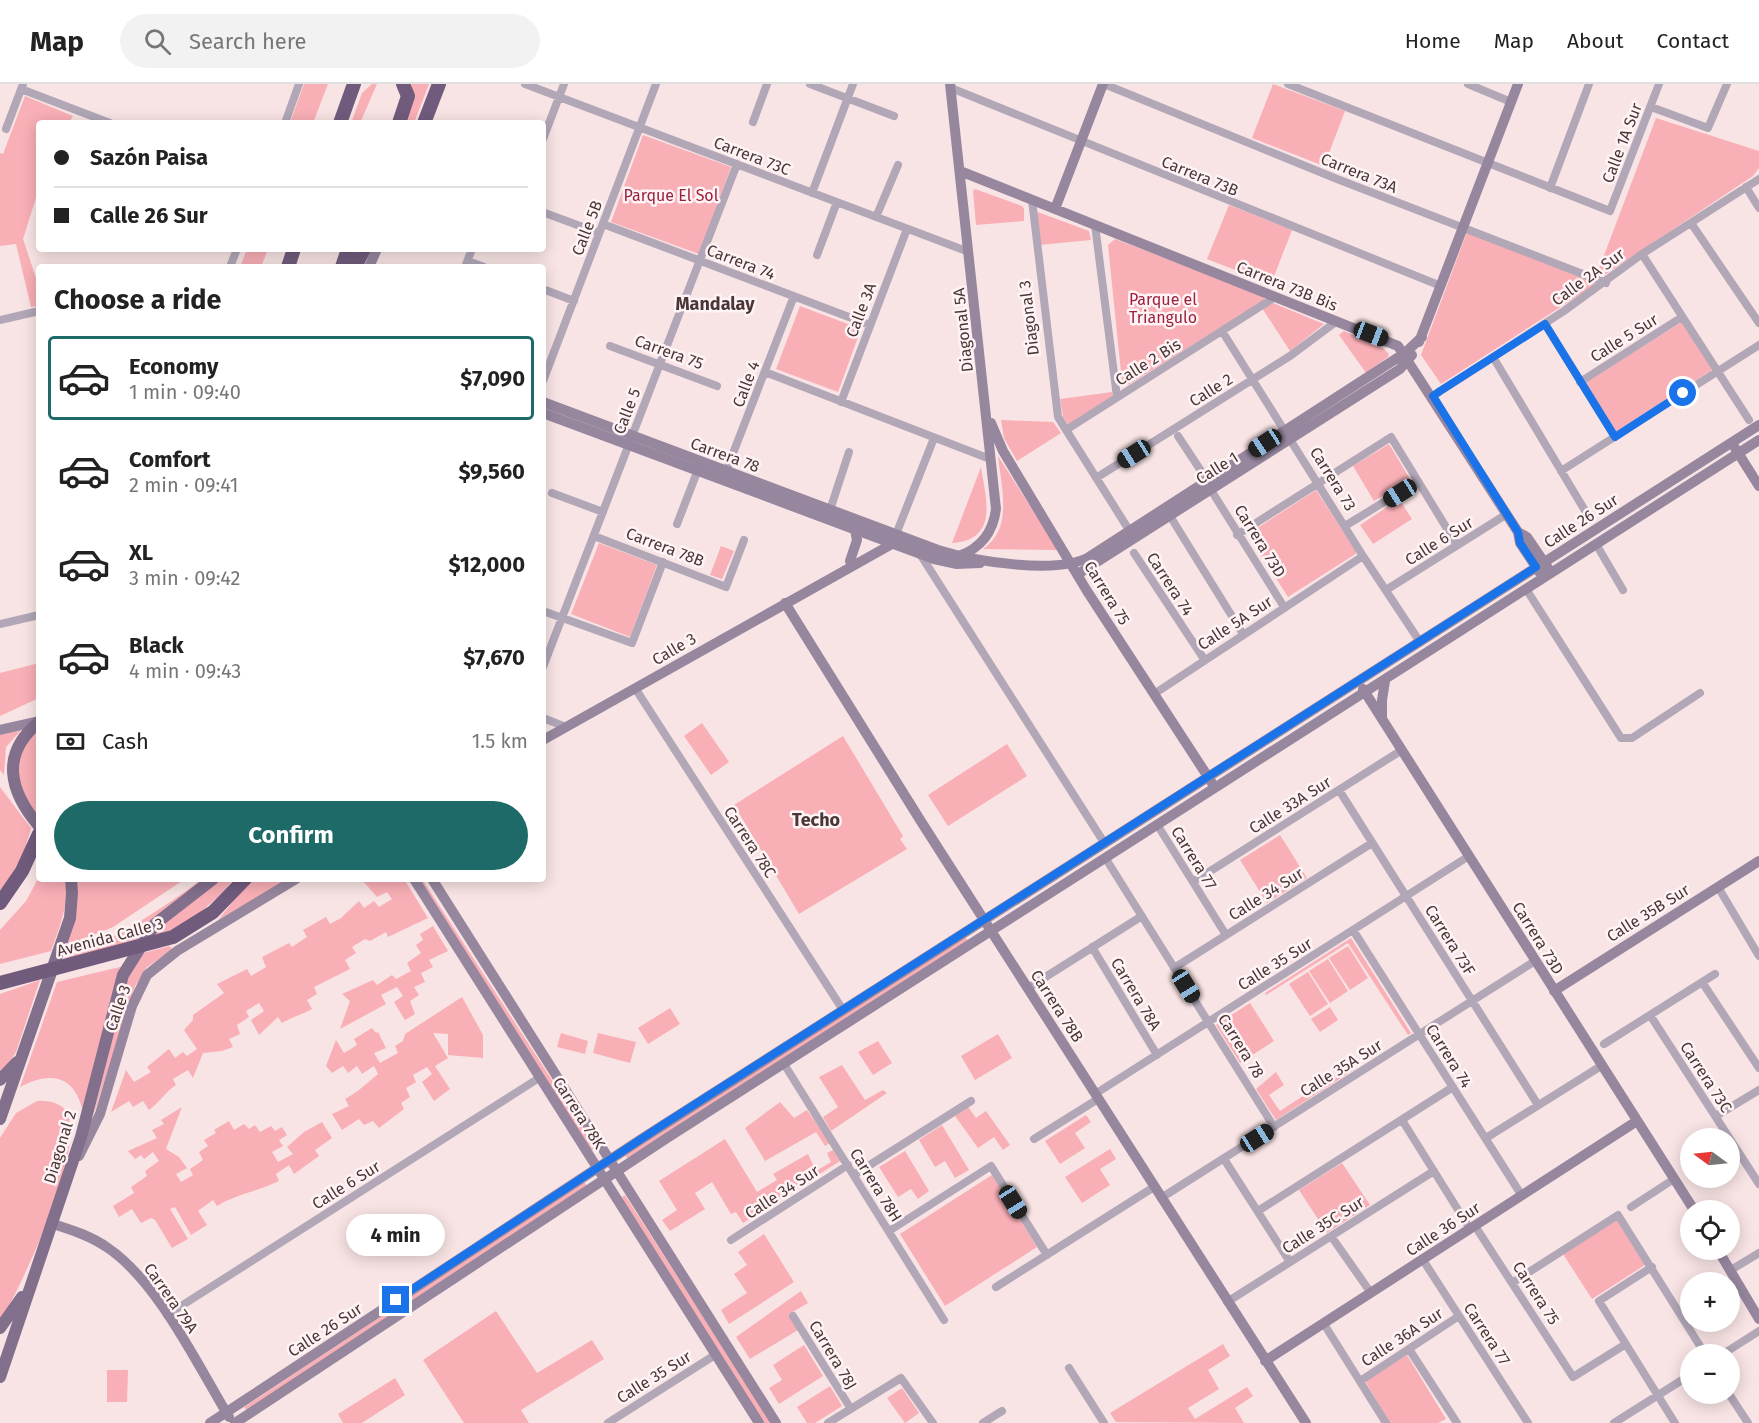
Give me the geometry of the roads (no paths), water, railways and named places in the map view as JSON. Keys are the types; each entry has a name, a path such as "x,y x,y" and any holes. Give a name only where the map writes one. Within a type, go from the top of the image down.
{"highway":[{"path":"400,120 408,96 403,84"},
{"path":"425,120 439,84"},
{"path":"341,120 355,86"},
{"path":"0,903 22,871 36,841"},
{"name":"Avenida Calle 3","path":"0,983 160,942 198,923 227,899 241,882"}],"main road":[{"path":"21,805 9,780 10,755 20,738 36,724"},
{"path":"0,779 36,822"},
{"path":"0,1119 72,906 71,882"},
{"name":"Diagonal 2","path":"0,1377 53,1224 90,1105 117,991 131,961 162,917 209,882"},
{"path":"0,1080 21,1056"},
{"path":"0,1328 11,1315 36,1271"}],"street":[{"path":"286,120 299,84"},
{"name":"Carrera 73C","path":"525,84 969,252"},
{"path":"546,131 564,84"},
{"name":"Calle 5B","path":"546,373 656,84"},
{"path":"753,122 767,84"},
{"path":"810,84 894,116"},
{"path":"812,193 853,84"},
{"path":"1055,209 1103,84"},
{"name":"Carrera 73A","path":"1103,84 1338,180 1606,283"},
{"path":"1288,84 1550,188 1589,84"},
{"path":"1468,84 1511,102"},
{"name":"Calle 1","path":"1072,564 1089,557 1129,530 1178,505 1287,435 1400,369 1422,337 1518,84"},
{"name":"Calle 1A Sur","path":"1550,188 1610,212 1659,84"},
{"path":"1651,107 1708,128 1727,84"},
{"name":"Carrera 73B","path":"951,86 1080,143 1441,286"},
{"name":"Diagonal 5A","path":"951,86 987,406 996,509 992,528 975,548 959,556"},
{"path":"6,129 22,87 103,120"},
{"name":"Calle 5","path":"546,659 737,164"},
{"path":"876,217 898,165"},
{"name":"Carrera 73B Bis","path":"960,171 1389,341 1407,356 1518,532 1520,543 1548,575"},
{"name":"Calle 2A Sur","path":"1433,396 1545,324 1606,283 1642,254 1759,178"},
{"path":"1746,187 1759,208"},
{"name":"Diagonal 3","path":"1032,200 1057,409 1066,430"},
{"path":"817,255 837,202"},
{"path":"546,213 599,233"},
{"path":"1691,223 1759,323"},
{"name":"Carrera 74","path":"603,224 870,325"},
{"path":"1095,225 1117,397"},
{"name":"Calle 3A","path":"841,402 907,229"},
{"path":"1642,254 1718,372 1754,423"},
{"path":"546,291 574,301"},
{"name":"Calle 4","path":"724,476 794,296"},
{"name":"Calle 2 Bis","path":"1066,430 1275,297"},
{"path":"0,320 36,312"},
{"name":"Calle 5 Sur","path":"1580,382 1682,317"},
{"name":"Calle 2","path":"1096,478 1253,380 1337,321"},
{"path":"1545,324 1615,437"},
{"name":"Carrera 73","path":"1222,331 1363,556 1420,642"},
{"path":"1561,471 1759,345"},
{"name":"Carrera 75","path":"610,346 717,386"},
{"path":"1493,357 1587,514"},
{"path":"765,372 990,459"},
{"name":"Carrera 78","path":"546,403 630,441"},
{"name":"Carrera 75","path":"987,406 1000,446 1077,574 1216,789"},
{"name":"Carrera 78","path":"546,413 699,466 855,530 891,540"},
{"name":"Calle 26 Sur","path":"210,1423 609,1160 1732,442 1754,423"},
{"path":"1066,430 1129,530"},
{"name":"Carrera 73D","path":"1178,436 1237,535 1284,607"},
{"path":"1237,535 1391,437 1457,545"},
{"path":"891,540 934,438"},
{"name":"Calle 26 Sur","path":"234,1423 616,1172 1759,440"},
{"path":"1732,442 1759,486"},
{"path":"830,510 849,452"},
{"path":"677,524 699,466"},
{"name":"Carrera 78","path":"724,476 830,510 891,540"},
{"path":"1345,526 1418,482"},
{"path":"552,493 603,512"},
{"name":"Calle 1","path":"1077,574 1173,520 1178,505"},
{"name":"Calle 6 Sur","path":"1386,590 1506,514"},
{"path":"1173,520 1243,634"},
{"path":"850,561 856,540 855,530"},
{"name":"Carrera 78B","path":"594,536 726,587 744,540"},
{"path":"891,540 920,554 957,564 989,561"},
{"path":"891,540 989,561 1072,564"},
{"name":"Calle 3","path":"820,583 850,561 891,540"},
{"name":"Calle 3","path":"546,738 820,583 855,567 891,540"},
{"path":"1596,544 1623,590"},
{"name":"Carrera 74","path":"1134,553 1204,659"},
{"path":"920,554 1105,844"},
{"name":"Calle 5A Sur","path":"1154,694 1363,556"},
{"path":"546,611 632,643 663,562"},
{"path":"1526,589 1618,735 1625,740 1632,738 1700,693"},
{"name":"Carrera 78B","path":"785,603 984,920 1306,1423"},
{"path":"0,624 36,616"},
{"name":"Carrera 73D","path":"1358,681 1688,1200"},
{"path":"1383,720 1382,700 1385,681"},
{"name":"Carrera 78C","path":"635,688 843,1010"},
{"path":"546,719 566,727"},
{"path":"0,729 36,722"},
{"name":"Calle 33A Sur","path":"1193,882 1402,750"},
{"name":"Carrera 73F","path":"1339,790 1538,1105"},
{"name":"Carrera 77","path":"1158,826 1226,935"},
{"name":"Calle 34 Sur","path":"1174,968 1372,843"},
{"name":"Calle 35 Sur","path":"1034,1139 1157,1055 1469,856"},
{"name":"Carrera 78","path":"1106,859 1274,1127"},
{"name":"Calle 35B Sur","path":"1554,991 1759,861"},
{"name":"Calle 3","path":"66,1183 100,1114 132,1006 147,975 177,951 291,882"},
{"name":"Carrera 78K","path":"416,882 759,1423"},
{"name":"Carrera 78K","path":"434,882 776,1423"},
{"path":"1718,887 1758,950"},
{"path":"1028,988 1142,916"},
{"name":"Carrera 74","path":"1353,930 1522,1196"},
{"name":"Carrera 78A","path":"1092,947 1157,1055"},
{"name":"Calle 35A Sur","path":"1161,1198 1535,961"},
{"path":"1604,1044 1714,974"},
{"path":"1702,982 1759,1068"},
{"name":"Carrera 73C","path":"1650,1015 1759,1184"},
{"name":"Carrera 78H","path":"784,1064 944,1320"},
{"path":"1486,1138 1601,1066"},
{"name":"Calle 6 Sur","path":"167,1315 539,1078"},
{"path":"1257,1211 1453,1088"},
{"path":"1716,1116 1759,1090"},
{"path":"854,1175 971,1101"},
{"name":"Carrera 75","path":"1402,1120 1573,1377 1626,1344"},
{"name":"Calle 36 Sur","path":"1265,1361 1637,1122"},
{"path":"1224,1159 1290,1262"},
{"name":"Calle 34 Sur","path":"731,1240 848,1165"},
{"path":"889,1231 991,1166 1047,1255"},
{"name":"Calle 35C Sur","path":"1227,1302 1434,1171"},
{"path":"1631,1207 1674,1179"},
{"path":"996,1287 1154,1187"},
{"path":"1512,1283 1618,1215 1700,1344"},
{"name":"Carrera 79A","path":"53,1224 90,1238 125,1261 167,1315 234,1423"},
{"path":"1330,1236 1371,1293"},
{"path":"1731,1270 1759,1253"},
{"name":"Carrera 77","path":"1423,1260 1528,1423"},
{"path":"1724,1260 1759,1319"},
{"path":"1652,1267 1599,1301 1675,1423"},
{"name":"Carrera 78J","path":"793,1316 851,1409"},
{"name":"Calle 36A Sur","path":"1360,1381 1459,1316"},
{"path":"1324,1324 1386,1423"},
{"path":"1739,1344 1759,1331"},
{"path":"1409,1348 1454,1422"},
{"name":"Calle 35 Sur","path":"608,1423 715,1355"},
{"path":"1069,1368 1104,1423"},
{"path":"828,1423 901,1378 933,1423"},
{"path":"1614,1423 1680,1381"},
{"path":"1736,1404 1748,1423"},
{"path":"983,1423 1002,1411"}],"district":[{"name":"Mandalay","path":"715,304"},
{"name":"Techo","path":"816,820"}],"park label":[{"name":"Parque El Sol","path":"671,195"},
{"name":"Parque el Triangulo","path":"1163,308"}]}
